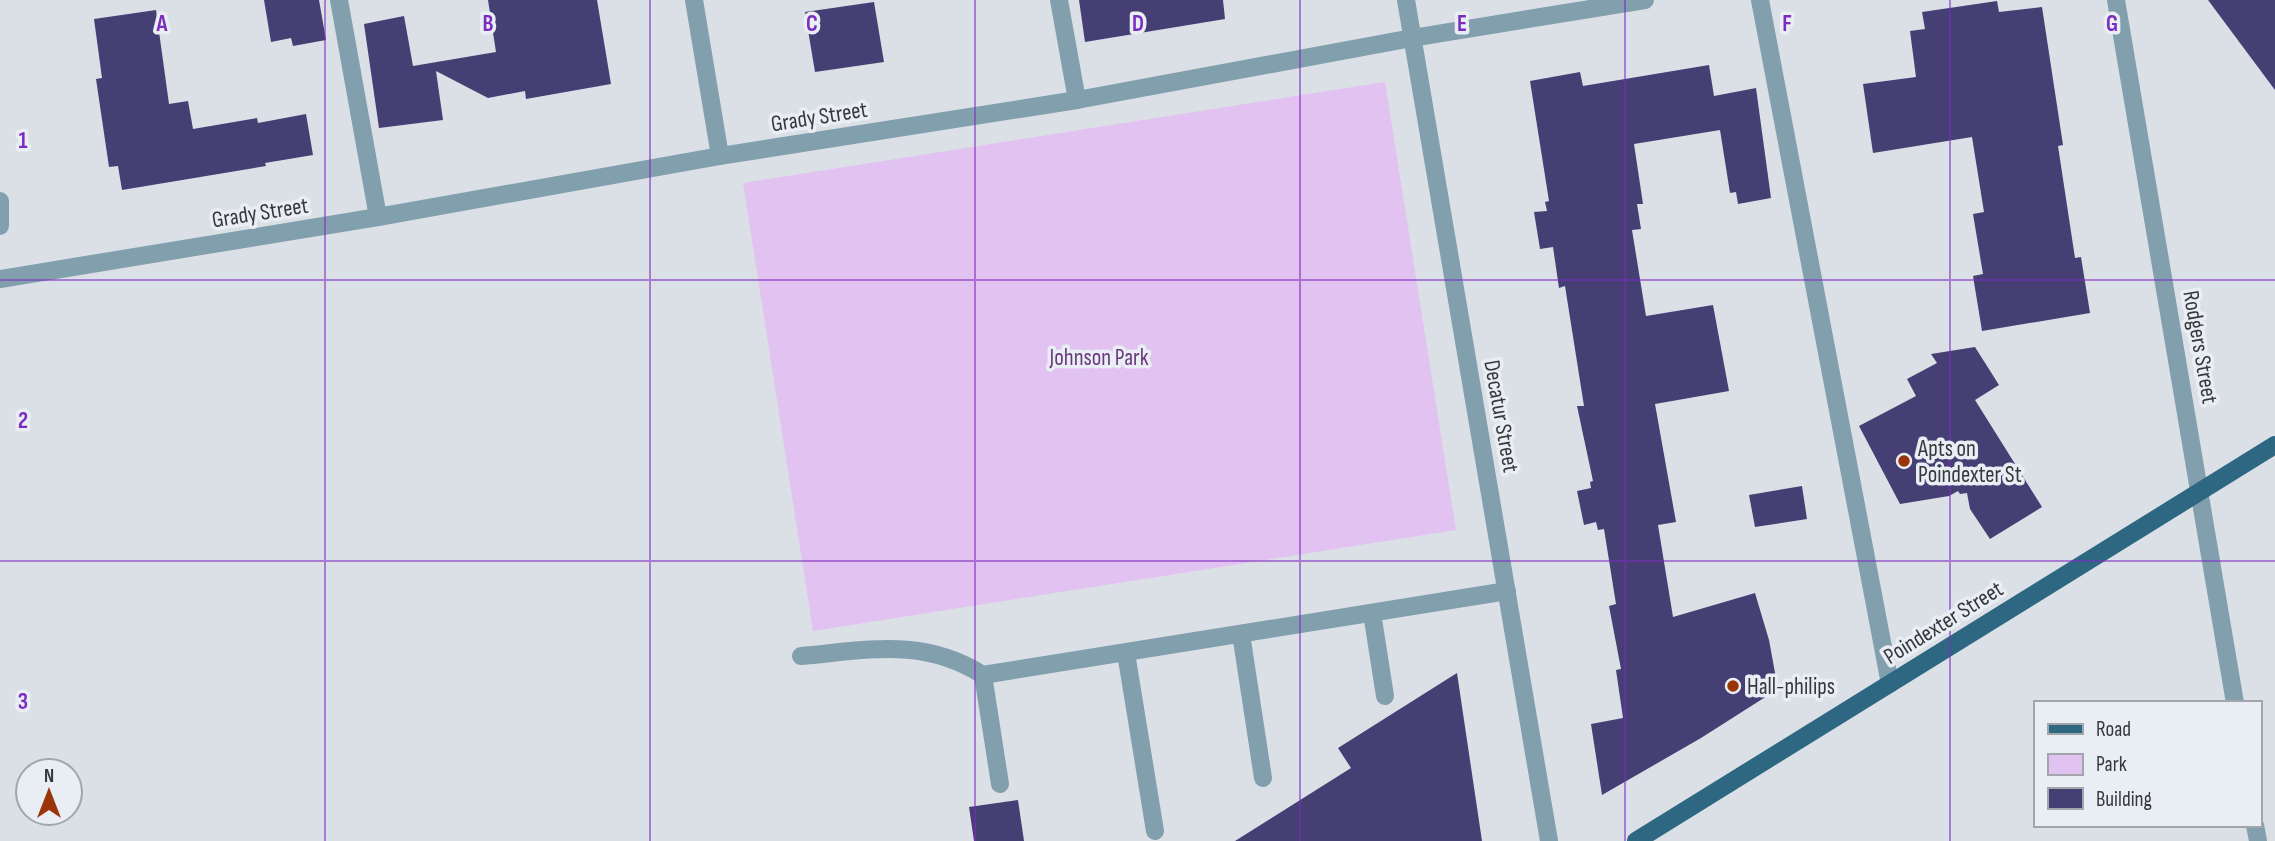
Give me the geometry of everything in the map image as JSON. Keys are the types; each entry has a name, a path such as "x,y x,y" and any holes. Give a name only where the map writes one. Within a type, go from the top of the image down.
{"main road":[{"name":"Poindexter Street","path":"1636,841 2275,445"}],"street":[{"path":"339,0 378,217"},
{"path":"694,0 720,156"},
{"path":"1059,0 1077,100"},
{"name":"Decatur Street","path":"1406,0 1549,841"},
{"name":"Grady Street","path":"0,279 378,217 720,156 1077,100 1412,38 1645,0"},
{"path":"1760,0 1890,684"},
{"name":"Rodgers Street","path":"2116,0 2235,701"},
{"path":"0,201 0,226"},
{"path":"802,656 900,647 959,660 983,675 1507,591"},
{"path":"1372,613 1385,696"},
{"path":"1241,634 1263,778"},
{"path":"1126,653 1155,831"},
{"path":"983,675 1000,784"}],"green space":[{"name":"Johnson Park","path":"1385,82 1456,530 813,631 743,183"}],"building":[{"path":"264,0 319,0 326,40 293,46 291,38 271,42"},
{"path":"488,0 597,0 611,84 526,99 525,91 488,98 436,71 443,120 379,128 364,24 404,16 413,66 496,52"},
{"path":"1079,0 1223,0 1225,19 1085,42"},
{"path":"2208,0 2275,0 2275,90"},
{"path":"1997,1 1999,12 2042,7 2063,145 2058,146 2075,258 2081,257 2090,313 1982,331 1973,276 1983,274 1973,214 1984,212 1972,137 1873,153 1863,84 1916,77 1910,31 1925,29 1922,12"},
{"path":"874,2 884,62 815,72 805,12"},
{"path":"156,10 169,104 188,101 193,129 257,118 258,123 306,114 313,155 265,163 266,166 122,190 118,166 109,167 96,79 102,78 94,19"},
{"path":"1709,65 1714,96 1756,88 1771,198 1738,204 1736,192 1730,193 1720,130 1634,144 1643,204 1637,204 1641,229 1632,230 1646,316 1713,305 1729,391 1655,404 1676,522 1658,525 1673,617 1755,593 1769,640 1778,689 1701,738 1602,795 1591,724 1623,718 1616,670 1621,669 1609,606 1616,604 1604,529 1598,530 1596,522 1584,525 1577,491 1591,488 1590,482 1593,481 1577,406 1584,406 1565,286 1559,288 1553,247 1540,249 1534,212 1547,211 1545,202 1549,201 1530,81 1580,72 1583,86"},
{"path":"1975,347 1999,385 1975,400 2042,507 1990,539 1970,509 1967,493 1960,494 1958,491 1949,496 1900,504 1859,426 1916,396 1907,379 1937,363 1931,354"},
{"path":"1802,486 1807,519 1755,527 1749,495"},
{"path":"1457,673 1482,841 1235,841 1351,768 1338,748"},
{"path":"1018,800 1024,841 974,841 969,807"}],"place":[{"name":"Apts on Poindexter St","path":"1904,461"},
{"name":"Hall-philips","path":"1733,686"}]}
